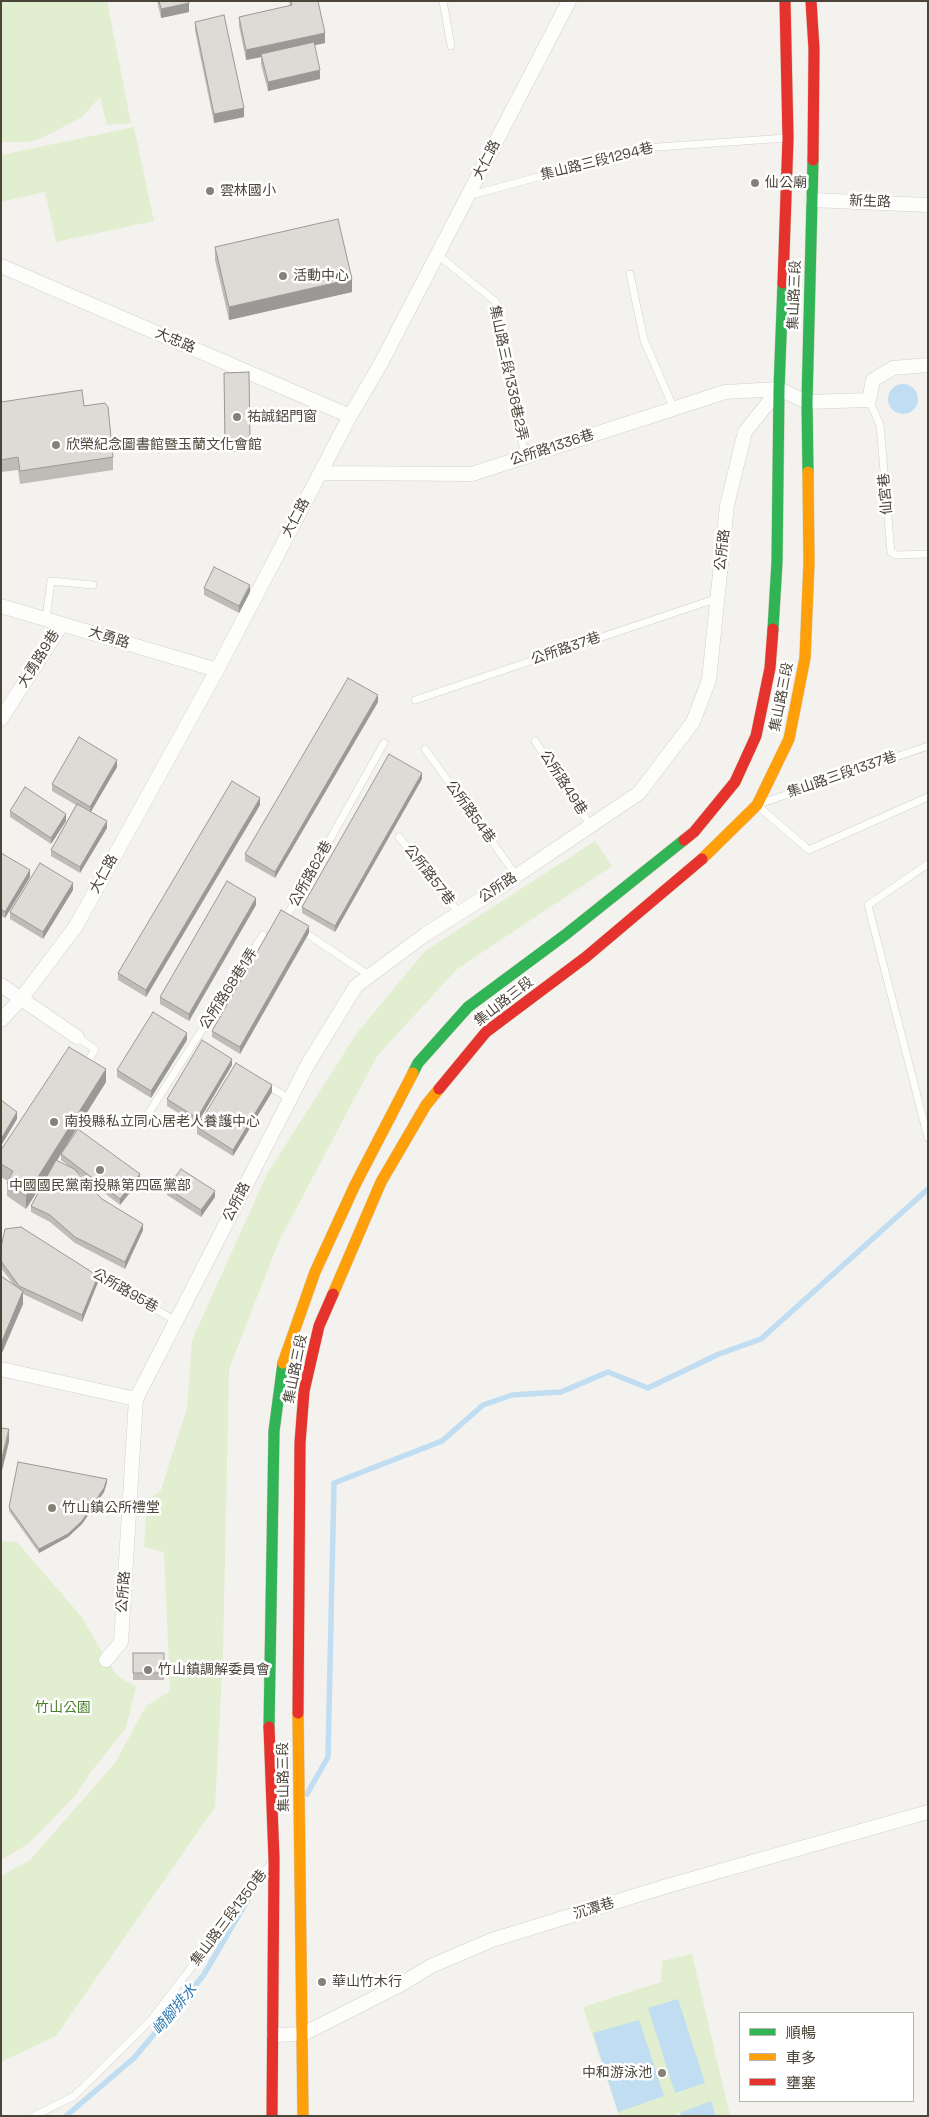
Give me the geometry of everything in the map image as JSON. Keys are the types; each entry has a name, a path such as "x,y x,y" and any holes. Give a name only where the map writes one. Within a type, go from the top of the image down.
{"main road":[{"name":"集山路三段","path":"272,2116 278,1860 269,1719 274,1431 284,1357 315,1272 355,1185 418,1063 468,1007 565,935 694,832 735,782 756,736 770,668 777,562 779,389 788,138 785,1"},
{"name":"集山路三段","path":"303,2116 303,2034 296,1861 300,1443 304,1391 319,1326 381,1182 426,1106 486,1032 586,957 705,856 757,805 789,739 805,658 809,563 807,402 814,49 811,1"}],"street":[{"name":"大仁路","path":"1,1020 21,999 76,926 217,670 350,416 380,365 569,1"},
{"name":"新生路","path":"812,200 928,205"},
{"name":"大忠路","path":"1,266 350,416"},
{"path":"779,389 807,402 869,400 873,380 893,368 928,365"},
{"name":"公所路1336巷","path":"320,473 472,474 725,392 779,389"},
{"name":"公所路","path":"106,1660 121,1642 136,1399 308,1064 356,986 426,934 639,793 693,722 709,680 727,505 745,432 779,389"},
{"name":"大勇路","path":"1,606 217,670"},
{"name":"大勇路9巷","path":"1,719 62,624"},
{"path":"1,985 77,1037"},
{"path":"1,1369 136,1399"},
{"name":"沉潭巷","path":"273,2035 303,2034 400,1985 431,1966 492,1940 676,1883 928,1812"}],"lane":[{"path":"443,1 451,46"},
{"name":"集山路三段1294巷","path":"468,196 644,148 788,138"},
{"name":"集山路三段1336巷2弄","path":"438,255 496,302 525,457"},
{"path":"630,274 644,340 674,409"},
{"name":"仙宮巷","path":"869,400 880,425 890,552 897,555 928,554"},
{"path":"46,618 51,581 93,585"},
{"name":"公所路37巷","path":"415,700 718,598"},
{"name":"公所路49巷","path":"535,741 590,825"},
{"name":"公所路62巷","path":"370,976 292,924 288,914 384,743"},
{"name":"集山路三段1337巷","path":"757,805 928,746"},
{"name":"公所路54巷","path":"425,749 516,875"},
{"path":"757,805 809,850 928,797"},
{"name":"公所路57巷","path":"399,836 459,913"},
{"path":"928,864 868,905 928,1138"},
{"name":"公所路68巷1弄","path":"148,1114 263,935"},
{"path":"77,1037 95,1049 84,1069"},
{"path":"194,1042 202,1047"},
{"path":"258,1080 290,1099"},
{"name":"公所路95巷","path":"86,1269 176,1321"},
{"name":"集山路三段1350巷","path":"34,2116 74,2096 151,2020 278,1860"}],"green space":[{"path":"1,1 107,1 131,123 107,125 100,97 82,117 38,140 1,142"},
{"path":"134,127 154,221 56,242 45,192 1,202 1,155"},
{"path":"595,841 612,866 457,969 377,1056 279,1241 229,1369 223,1653 215,1807 56,2036 1,2062 1,1876 30,1860 115,1763 146,1706 170,1691 164,1552 144,1547 147,1501 161,1490 187,1408 192,1340 267,1174 357,1033 425,951"},
{"name":"竹山公園","path":"1,1541 17,1542 81,1616 116,1675 136,1687 126,1728 90,1773 76,1795 28,1844 1,1860"},
{"name":"中和游泳池","path":"692,1954 730,2116 681,2116 680,2113 672,2116 619,2116 583,2007 661,1982 662,1961"}],"water":[{"path":"903,384 914,388 918,399 914,410 903,414 892,410 888,399 892,388"},
{"path":"678,1999 705,2083 675,2093 648,2008"},
{"path":"639,2020 664,2096 618,2112 593,2033"},
{"path":"711,2101 716,2116 681,2116 680,2113"}],"building":[{"path":"159,1 189,1 189,3 161,9"},
{"path":"291,1 318,1 325,33 246,50 239,17 292,5"},
{"path":"224,15 244,108 214,114 195,22"},
{"path":"314,42 320,70 268,82 261,54"},
{"name":"活動中心","path":"338,219 352,279 229,307 215,247"},
{"name":"祐誠鋁門窗","path":"249,372 250,442 225,442 224,373"},
{"name":"欣榮紀念圖書館暨玉蘭文化會館","path":"82,390 84,406 105,403 108,407 113,457 20,471 18,457 1,460 1,402"},
{"path":"214,567 250,585 239,606 204,588"},
{"path":"348,678 378,695 275,872 245,854"},
{"path":"79,737 117,760 90,807 52,784"},
{"path":"389,754 422,773 335,926 302,907"},
{"path":"232,781 260,798 146,990 118,973"},
{"path":"25,787 66,814 51,838 10,811"},
{"path":"77,804 107,821 80,867 51,850"},
{"path":"1,853 30,870 5,912 1,909"},
{"path":"40,863 73,883 43,932 10,912"},
{"path":"227,881 256,898 189,1014 160,997"},
{"path":"281,910 309,926 240,1047 212,1031"},
{"path":"153,1012 187,1033 151,1091 117,1070"},
{"path":"202,1040 232,1059 197,1118 167,1099"},
{"name":"南投縣私立同心居老人養護中心","path":"69,1047 106,1069 26,1196 7,1183 13,1171 1,1164 1,1150"},
{"path":"236,1063 272,1085 233,1150 197,1127"},
{"path":"1,1100 17,1112 1,1139"},
{"name":"中國國民黨南投縣第四區黨部","path":"78,1129 140,1174 120,1199 61,1154"},
{"path":"56,1160 74,1169 102,1199 143,1224 125,1262 75,1237 50,1215 31,1206"},
{"path":"181,1169 215,1191 201,1210 167,1188"},
{"path":"21,1227 98,1276 82,1315 19,1286 1,1261 1,1247 5,1229"},
{"path":"1,1276 23,1291 2,1341 1,1340"},
{"path":"1,1428 9,1429 1,1462"},
{"name":"竹山鎮公所禮堂","path":"18,1462 107,1479 104,1488 82,1521 68,1534 39,1549 9,1507"},
{"name":"竹山鎮調解委員會","path":"133,1653 164,1653 164,1673 133,1673"}],"waterway":[{"path":"307,1794 328,1757 334,1483 442,1441 483,1405 512,1395 561,1392 608,1372 648,1388 719,1354 761,1339 928,1189"},
{"name":"崎腳排水","path":"66,2116 134,2058 203,1976 251,1894"}],"traffic: fast":[{"path":"808,472 807,402 813,160"},
{"path":"773,629 777,562 779,389 783,283"},
{"path":"413,1073 418,1063 468,1007 565,935 684,840"},
{"path":"269,1727 274,1431 283,1363"}],"traffic: slow":[{"path":"702,859 757,805 789,739 805,658 809,563 808,472"},
{"path":"283,1363 315,1272 355,1185 413,1073"},
{"path":"333,1294 381,1182 426,1105 439,1089"},
{"path":"298,1713 303,2116"}],"traffic: jam":[{"path":"783,283 788,138 785,1"},
{"path":"811,1 814,49 813,160"},
{"path":"684,840 694,832 735,782 756,736 770,668 773,629"},
{"path":"439,1089 486,1032 586,957 702,859"},
{"path":"298,1713 300,1443 304,1391 319,1326 333,1294"},
{"path":"269,1727 274,1859 272,2116"}],"place":[{"name":"仙公廟","path":"755,183"},
{"name":"雲林國小","path":"210,191"},
{"name":"活動中心","path":"283,276"},
{"name":"祐誠鋁門窗","path":"237,417"},
{"name":"欣榮紀念圖書館暨玉蘭文化會館","path":"56,445"},
{"name":"南投縣私立同心居老人養護中心","path":"54,1122"},
{"name":"中國國民黨南投縣第四區黨部","path":"100,1170"},
{"name":"竹山鎮公所禮堂","path":"52,1508"},
{"name":"竹山鎮調解委員會","path":"148,1670"},
{"name":"華山竹木行","path":"322,1982"},
{"name":"中和游泳池","path":"662,2073"}]}
